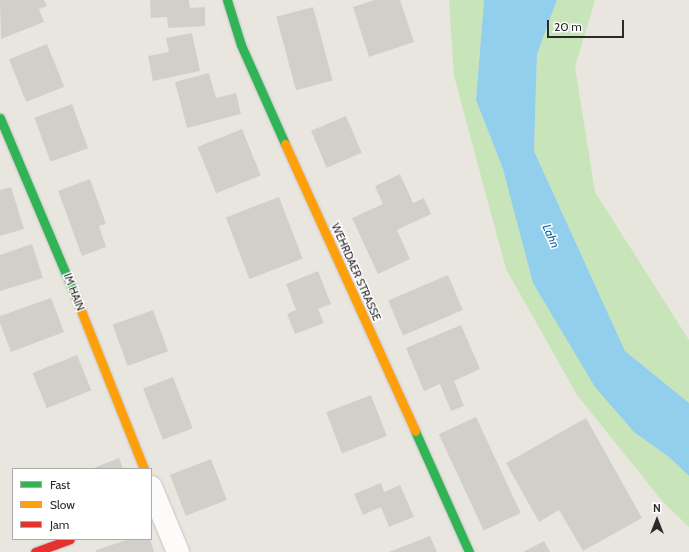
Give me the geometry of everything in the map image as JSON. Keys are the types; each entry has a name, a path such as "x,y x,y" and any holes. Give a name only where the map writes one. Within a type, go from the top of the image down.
{"main road":[{"name":"WEHRDAER STRASSE","path":"227,0 240,45 469,552"},
{"name":"IM HAIN","path":"0,118 58,251 144,468"},
{"path":"35,552 67,540"}],"street":[{"path":"154,501 178,552"}],"green space":[{"path":"449,0 484,0 476,100 503,169 669,457 689,476 689,527 663,502 577,395 506,269 454,76"},
{"path":"557,0 595,0 575,67 595,192 689,340 689,403 625,351 534,151 537,54"}],"water":[{"name":"Lahn","path":"484,0 557,0 537,54 534,151 625,351 689,403 689,476 669,457 634,432 595,387 533,283 503,169 476,100"}],"building":[{"path":"0,0 44,0 47,6 39,9 44,22 1,39"},
{"path":"150,0 189,0 190,8 205,7 205,26 168,28 167,17 151,18"},
{"path":"375,0 400,0 414,42 369,57 353,7"},
{"path":"313,7 333,80 296,90 276,17"},
{"path":"192,33 200,71 153,81 148,56 169,52 166,38"},
{"path":"47,44 64,87 26,102 9,59"},
{"path":"209,73 216,98 236,93 241,114 187,128 175,82"},
{"path":"72,104 88,148 50,162 34,118"},
{"path":"346,116 362,153 327,168 311,131"},
{"path":"242,129 261,175 216,193 197,147"},
{"path":"400,174 413,203 424,198 431,214 397,230 410,259 378,274 352,218 383,204 375,186"},
{"path":"90,179 106,224 99,226 106,247 82,256 58,191"},
{"path":"11,187 24,229 0,236 0,190"},
{"path":"279,197 303,259 249,279 226,217"},
{"path":"32,244 43,278 0,291 0,255"},
{"path":"318,271 331,304 318,309 324,323 295,334 287,314 296,310 286,284"},
{"path":"448,275 463,310 403,335 388,300"},
{"path":"51,298 64,332 11,352 0,323 0,316"},
{"path":"153,310 168,351 128,366 113,325"},
{"path":"461,325 480,369 454,381 464,406 451,411 440,384 424,391 406,348"},
{"path":"77,355 91,390 47,408 32,373"},
{"path":"173,377 193,428 163,440 143,388"},
{"path":"371,395 387,436 342,453 326,412"},
{"path":"476,417 521,513 484,530 439,434"},
{"path":"586,418 642,518 583,551 559,510 539,522 506,463"},
{"path":"119,458 123,468 94,468"},
{"path":"211,459 227,500 186,516 170,475"},
{"path":"381,483 384,492 400,485 414,517 389,527 381,507 363,515 354,494"},
{"path":"430,536 437,552 389,552"},
{"path":"127,540 150,540 154,552 96,552 96,550"},
{"path":"544,541 550,552 523,552"}],"traffic: fast":[{"path":"227,0 241,45 285,144"},
{"path":"0,118 76,298"},
{"path":"415,431 469,552"}],"traffic: slow":[{"path":"285,144 415,431"},
{"path":"76,298 144,468"}],"traffic: jam":[{"path":"35,552 67,540"}]}
